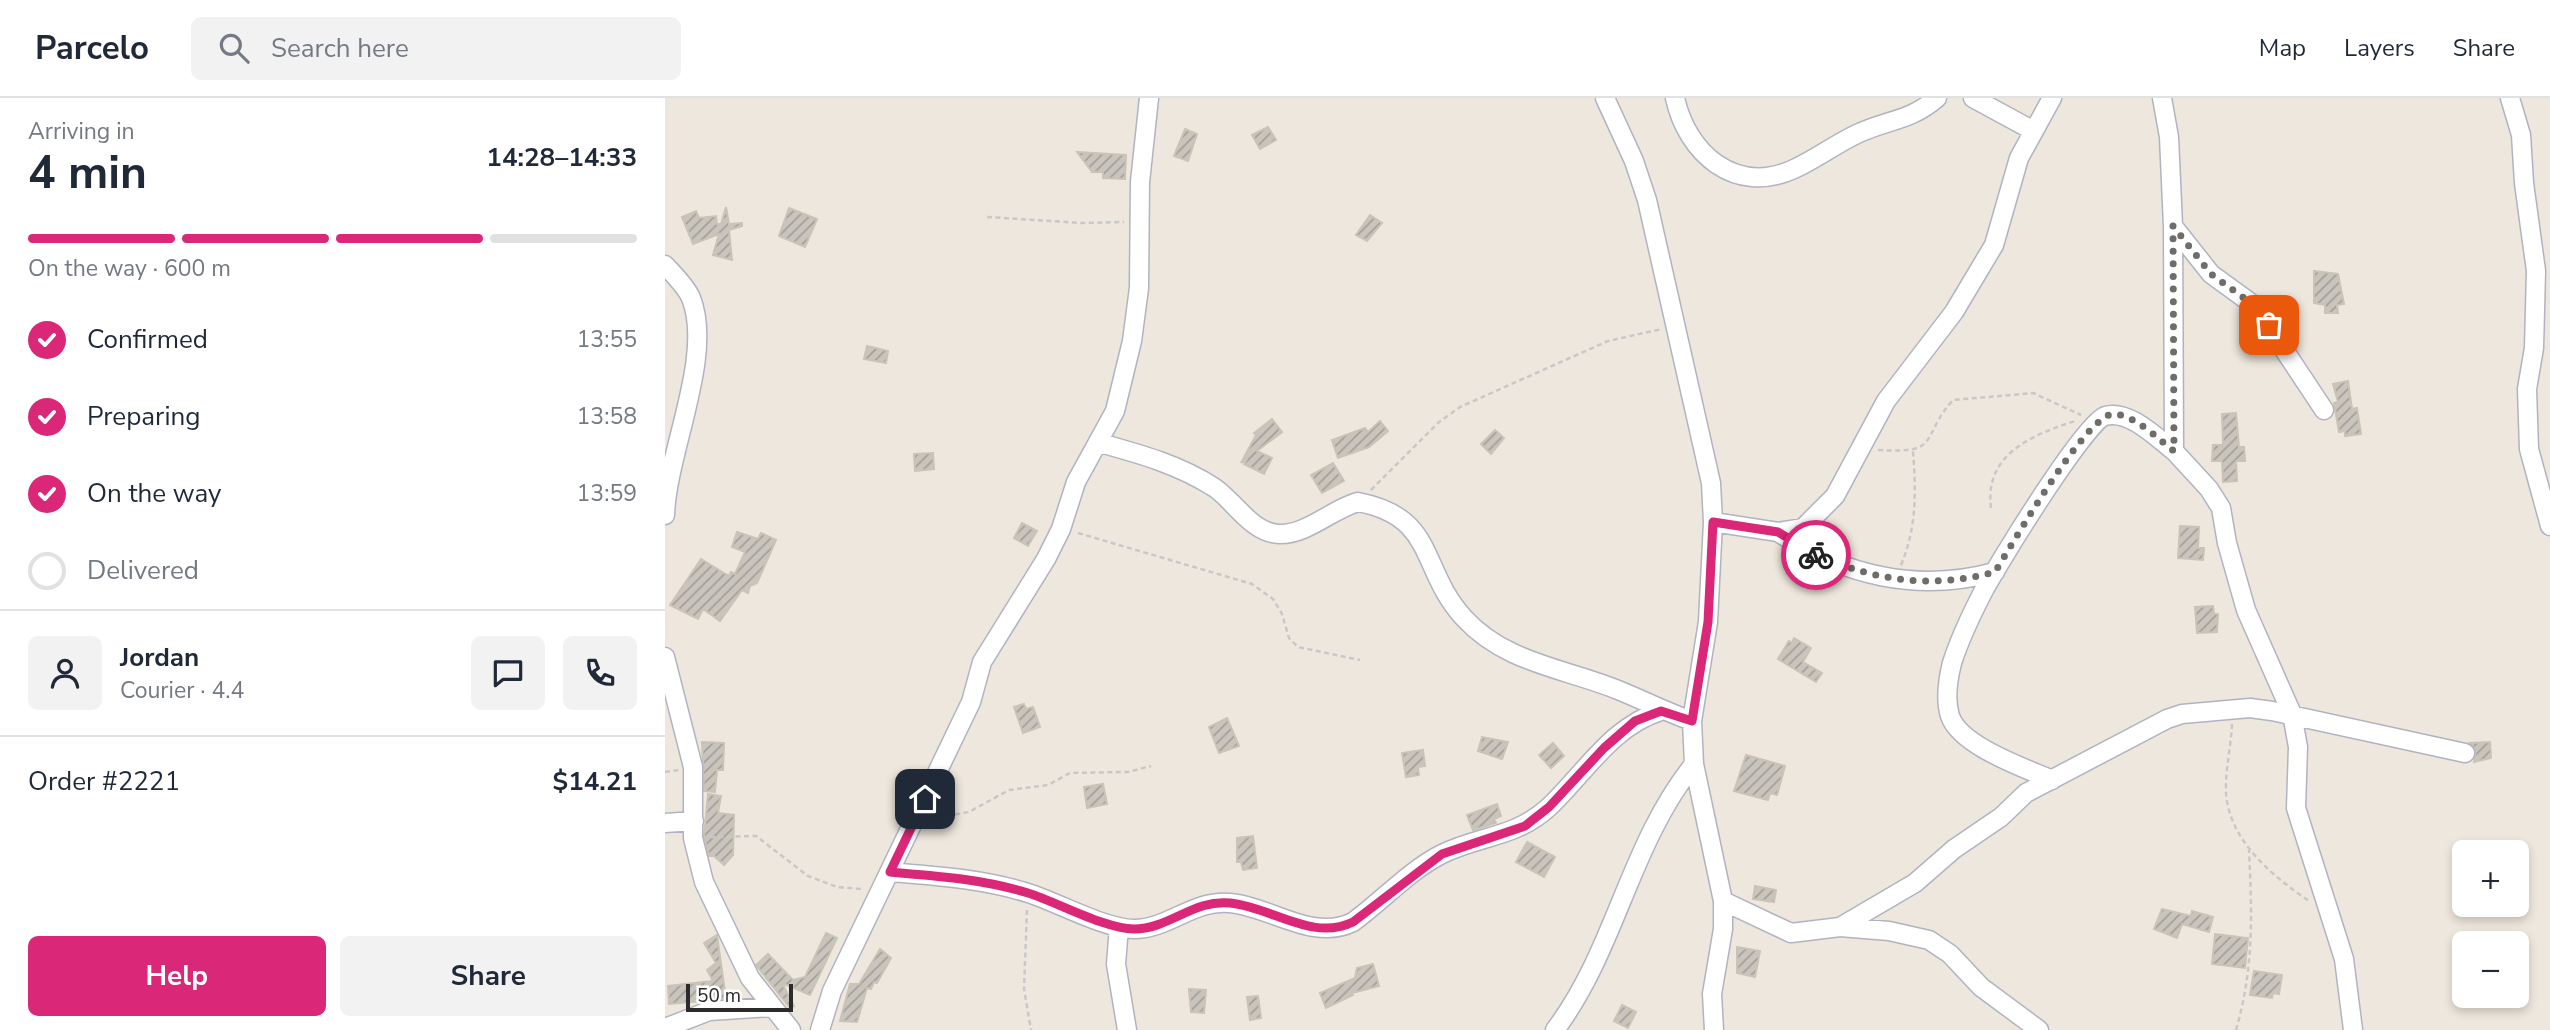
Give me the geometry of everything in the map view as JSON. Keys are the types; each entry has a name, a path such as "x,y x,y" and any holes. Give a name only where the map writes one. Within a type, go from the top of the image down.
{"street":[{"path":"820,1030 832,991 971,702 982,662 1047,559 1061,529 1076,482 1100,443 1115,411 1132,341 1139,275 1143,142 1149,98"},
{"path":"1605,98 1639,174 1711,483 1713,522 1708,622 1692,721 1694,764 1723,901 1723,929 1712,994 1714,1030"},
{"path":"1675,98 1688,136 1703,155 1720,168 1745,175 1770,176 1792,170 1862,132 1922,111 1937,98"},
{"path":"1973,98 2012,122 2032,130"},
{"path":"1713,522 1778,532 1803,528 1817,517 1835,496 1886,401 1954,312 1994,245 2019,158 2032,130 2052,98"},
{"path":"2162,98 2169,137 2173,226 2174,451"},
{"path":"2510,98 2521,135 2524,183 2536,271 2534,348 2527,389 2529,449 2550,526"},
{"path":"2173,226 2211,274 2255,306 2324,410"},
{"path":"665,265 690,295 696,312 694,381 666,485 665,515"},
{"path":"2534,348 2550,361"},
{"path":"2052,780 1990,752 1965,735 1950,718 1947,697 1952,666 1964,631 1995,572 2083,436 2102,416 2115,414 2135,422 2174,451 2209,489 2221,508 2227,543 2246,610 2292,714 2298,747 2296,808 2344,960 2353,1030"},
{"path":"1100,443 1180,468 1216,489 1250,521 1277,534 1294,532 1358,502 1395,513 1415,529 1444,592 1486,639 1513,654 1616,690 1661,711 1692,721"},
{"path":"1778,532 1804,549 1848,569 1895,579 1924,582 1963,581 1995,572"},
{"path":"665,657 693,767 693,830 710,899 750,978 791,1030"},
{"path":"1840,927 1915,883 1954,849 2001,817 2027,793 2167,719 2182,714 2250,708 2292,714 2465,753"},
{"path":"890,872 982,881 1027,892 1119,927 1149,927 1193,907 1229,903 1257,908 1311,927 1338,929 1353,922 1442,854 1525,826 1549,807 1620,733 1635,721 1661,711"},
{"path":"1555,1030 1585,983 1652,826 1674,789 1694,764"},
{"path":"665,823 693,830"},
{"path":"1723,901 1791,933 1840,927 1913,935 1939,945 1981,987 2039,1030"},
{"path":"1119,927 1115,964 1127,1030"},
{"path":"665,1028 709,1011 772,1007"}],"path":[{"path":"987,217 1082,223 1140,222"},
{"path":"1358,502 1439,422 1460,407 1608,341 1675,327"},
{"path":"1861,450 1913,451 1925,444 1953,400 1964,397 1996,398 2033,393 2088,417 2038,433 2017,447 1992,477 1988,490 1990,508"},
{"path":"1895,579 1913,533 1913,451"},
{"path":"1061,529 1252,584 1273,599 1282,614 1289,638 1297,647 1360,660"},
{"path":"2232,710 2226,791 2228,811 2249,848 2291,889 2330,913"},
{"path":"917,818 941,818 969,812 1009,790 1048,785 1070,774 1128,772 1151,766"},
{"path":"693,830 756,836 794,867 815,879 837,887 881,890"},
{"path":"2236,1030 2249,970 2253,933 2249,848"},
{"path":"1027,892 1023,976 1031,1030"}],"building":[{"path":"1268,127 1276,140 1260,149 1252,135"},
{"path":"1185,129 1197,134 1188,161 1174,156"},
{"path":"1077,152 1126,155 1125,179 1103,178 1103,172 1092,172"},
{"path":"726,207 729,224 742,223 742,226 729,230 732,260 713,255 719,234 693,244 682,217 696,211 699,218 716,216 717,224 721,224"},
{"path":"789,208 817,219 805,247 779,236"},
{"path":"1370,215 1382,223 1367,241 1356,235"},
{"path":"2314,271 2338,274 2344,304 2337,305 2338,313 2325,313 2325,305 2314,303"},
{"path":"867,346 888,351 886,363 864,359"},
{"path":"2348,381 2352,409 2357,408 2361,434 2345,436 2345,431 2339,432 2334,403 2338,402 2333,384"},
{"path":"2236,413 2239,447 2244,447 2245,461 2236,461 2237,481 2223,482 2222,461 2212,461 2213,445 2223,445 2222,414"},
{"path":"1272,419 1282,432 1257,451 1272,458 1264,474 1244,464 1247,459 1241,463 1256,435 1254,433"},
{"path":"1380,421 1388,431 1369,447 1338,458 1332,440 1365,428 1368,432"},
{"path":"1495,430 1504,438 1491,454 1481,444"},
{"path":"933,453 934,469 915,471 914,454"},
{"path":"1333,463 1344,481 1322,493 1311,475"},
{"path":"1022,523 1037,531 1028,546 1014,538"},
{"path":"2180,526 2199,527 2198,548 2204,548 2203,560 2178,558"},
{"path":"737,532 758,539 761,533 776,540 757,583 750,586 748,593 742,590 720,621 703,609 698,619 670,605 701,559 729,576 731,572 735,574 745,552 732,547"},
{"path":"2213,606 2214,614 2218,614 2217,632 2197,633 2195,607"},
{"path":"1794,638 1811,648 1803,662 1822,673 1816,682 1778,659 1789,641 1792,643"},
{"path":"1024,704 1026,709 1033,707 1040,727 1023,733 1014,707"},
{"path":"1227,718 1239,746 1219,753 1209,727"},
{"path":"1482,737 1508,742 1502,759 1478,751"},
{"path":"702,742 724,743 723,770 717,770 715,792 704,791"},
{"path":"2490,742 2491,758 2474,762 2476,750 2470,743"},
{"path":"1553,743 1564,756 1551,768 1539,755"},
{"path":"1423,750 1425,766 1418,767 1419,775 1406,777 1402,753"},
{"path":"1746,755 1785,766 1777,795 1770,793 1768,800 1734,791"},
{"path":"1103,784 1107,804 1087,808 1084,787"},
{"path":"708,794 721,796 718,813 734,815 733,855 724,865 714,856 709,856 704,837"},
{"path":"1497,804 1501,816 1494,819 1496,823 1473,830 1467,815"},
{"path":"1253,836 1257,868 1243,870 1241,862 1237,862 1237,838"},
{"path":"1527,842 1555,857 1544,877 1516,862"},
{"path":"1755,886 1776,890 1774,902 1753,899"},
{"path":"2162,909 2191,916 2192,911 2213,917 2209,932 2182,924 2177,938 2154,929"},
{"path":"826,933 837,938 810,995 782,983 794,1006 790,1008 756,965 768,954 793,980 805,977"},
{"path":"2215,934 2248,938 2245,968 2212,964"},
{"path":"717,935 726,999 669,1004 668,986 713,981 707,970 716,963 704,943"},
{"path":"1737,947 1760,951 1755,977 1737,973"},
{"path":"880,949 891,958 877,983 874,982 871,989 867,988 857,1022 840,1021 850,984 859,984"},
{"path":"1373,964 1379,986 1352,993 1353,995 1326,1008 1320,993 1355,978 1357,968"},
{"path":"2254,971 2282,975 2279,994 2273,993 2272,998 2250,995"},
{"path":"1189,989 1206,990 1204,1013 1191,1012"},
{"path":"1258,996 1261,1018 1250,1020 1247,997"},
{"path":"1622,1005 1636,1012 1628,1028 1614,1021"}],"way so far":[{"path":"1816,555 1848,569 1879,578 1924,582 1963,581 1995,572 2083,436 2102,416 2115,414 2135,422 2174,451 2171,299 2173,226 2211,274 2255,306 2269,325"}],"route":[{"path":"925,799 890,872 982,881 1004,886 1119,927 1149,927 1174,918 1193,907 1229,903 1257,908 1311,927 1338,929 1353,922 1442,854 1525,826 1549,807 1604,748 1635,721 1661,711 1692,721 1708,622 1713,522 1778,532 1816,555"}]}
